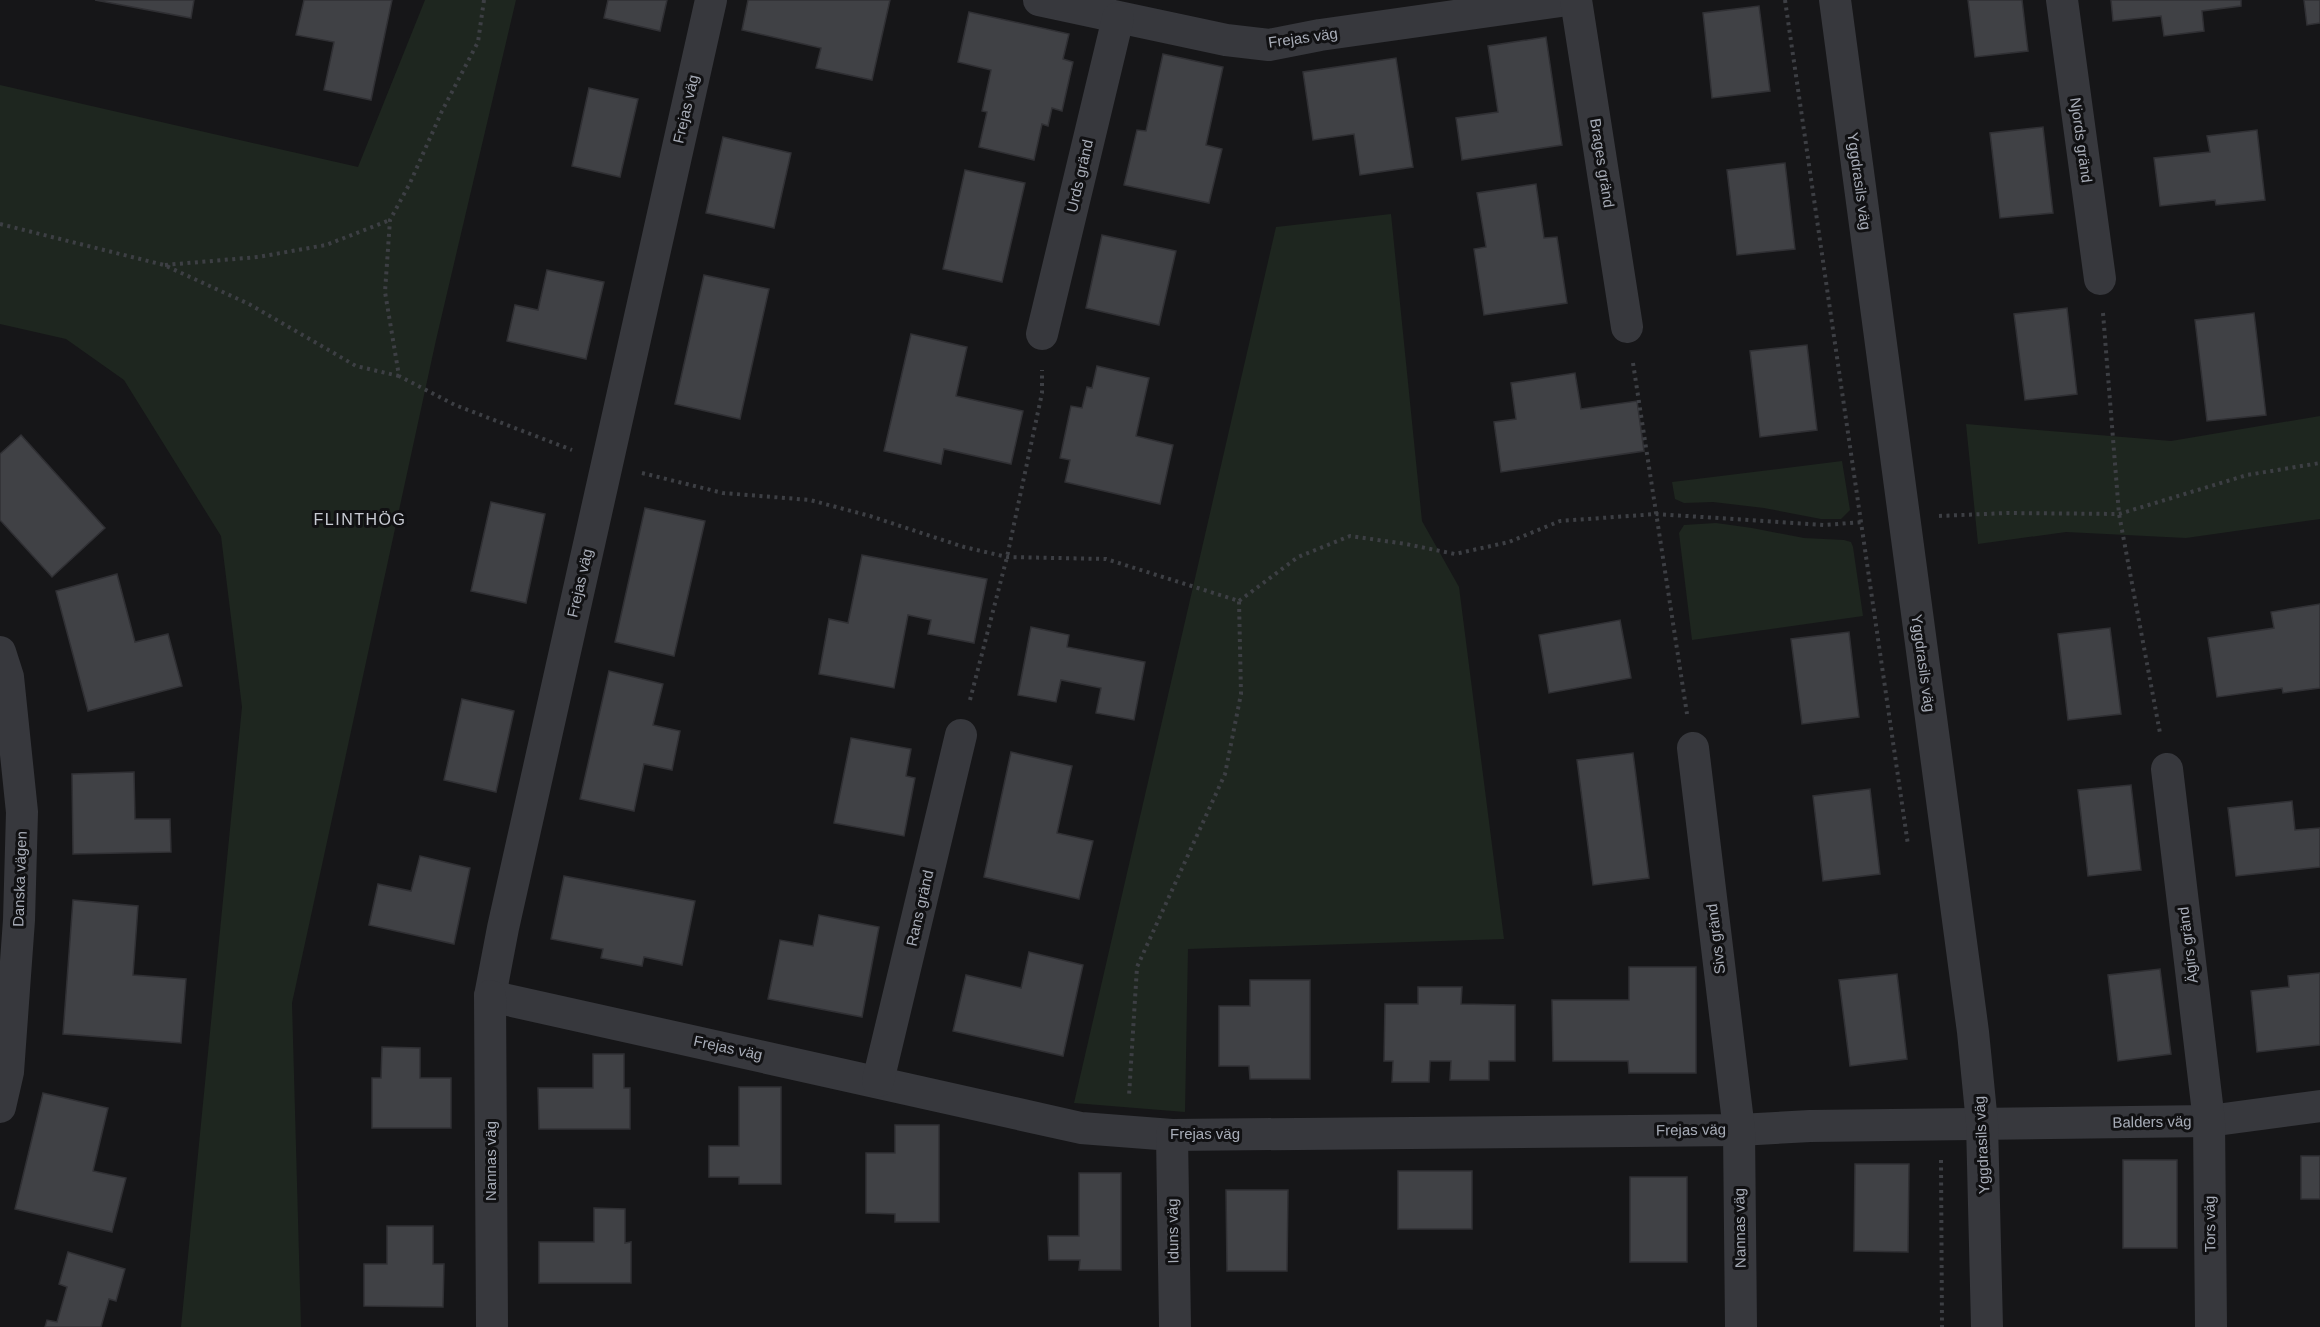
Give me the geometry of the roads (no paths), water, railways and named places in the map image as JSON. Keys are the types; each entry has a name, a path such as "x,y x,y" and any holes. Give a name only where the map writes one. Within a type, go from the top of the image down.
{"street":[{"name":"Frejas väg","path":"711,0 505,916 490,996 1081,1128 1172,1135 1739,1130 1982,1123"},
{"name":"Frejas väg","path":"1039,0 1226,40 1269,45 1320,35 1568,0"},
{"name":"Brages gränd","path":"1576,0 1627,327"},
{"name":"Yggdrasils väg","path":"1835,0 1973,1032 1982,1123 1987,1327"},
{"name":"Njords gränd","path":"2062,0 2100,279"},
{"name":"Urds gränd","path":"1042,334 1118,18"},
{"name":"Danska vägen","path":"0,652 8,677 22,812 19,920 8,1072 0,1107"},
{"name":"Rans gränd","path":"878,1081 961,735"},
{"name":"Sivs gränd","path":"1693,748 1739,1130"},
{"name":"Ägirs gränd","path":"2167,769 2209,1121"},
{"name":"Nannas väg","path":"490,996 492,1327"},
{"name":"Balders väg","path":"1982,1123 2209,1121 2320,1106"},
{"name":"Tors väg","path":"2209,1121 2211,1327"},
{"name":"Nannas väg","path":"1739,1130 1741,1327"},
{"name":"Iduns väg","path":"1172,1135 1175,1327"}],"district":[{"name":"FLINTHÖG","path":"360,519"}]}
